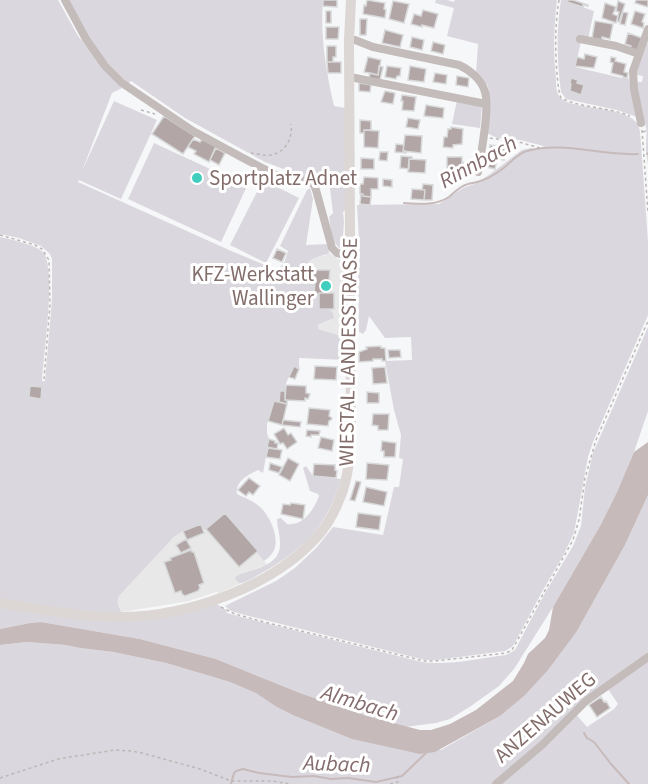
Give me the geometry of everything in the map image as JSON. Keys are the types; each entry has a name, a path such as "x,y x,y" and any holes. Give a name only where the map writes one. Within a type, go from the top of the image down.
{"main road":[{"name":"WIESTAL LANDESSTRASSE","path":"0,603 82,615 123,617 179,610 212,601 254,583 275,571 318,536 332,514 340,498 349,463 351,431 349,40 351,0"}],"street":[{"path":"64,0 86,39 105,66 122,83 193,131 243,158 276,175 307,180 312,183 332,248 337,253 350,255"},
{"path":"644,129 633,76 648,29"},
{"path":"580,39 616,46 639,54"},
{"path":"349,40 453,64 472,74 483,86 486,95 478,172"},
{"path":"350,77 486,104"},
{"name":"ANZENAUWEG","path":"496,784 542,745 586,702 648,657"}],"path":[{"path":"559,0 555,51 561,98 625,113 644,129 648,213"},
{"path":"243,158 250,153 269,155 280,151 291,138 291,124"},
{"path":"483,137 519,142 540,148"},
{"path":"0,235 35,245 42,249 49,260 50,304 44,379"},
{"path":"212,601 226,610 243,616 424,661 506,653 512,650 573,540 579,520 585,478 596,440 648,321"},
{"path":"0,778 58,759 115,750 142,753 200,769 232,781 272,781 290,784"},
{"path":"390,784 398,782 397,776"}],"shaded area":[{"path":"0,0 58,0 78,36 122,88 112,93 82,171 114,101 157,120 121,199 79,180 78,182 277,270 284,263 288,251 280,246 310,188 313,199 306,245 328,244 329,253 308,262 304,275 312,275 312,280 315,281 314,294 319,294 319,308 329,309 333,313 334,318 318,325 318,329 346,337 347,360 299,358 300,369 294,366 285,391 280,391 279,402 274,401 267,424 269,439 263,473 258,470 246,476 237,489 237,494 259,506 270,520 276,539 273,552 264,561 225,513 206,529 203,529 200,524 183,531 174,537 119,596 118,605 123,617 212,601 227,613 422,662 453,662 506,655 515,650 573,546 581,526 585,487 593,453 648,327 648,411 617,492 553,607 514,669 499,686 471,706 450,719 405,727 300,693 216,659 140,639 41,622 0,629 0,237 40,249 47,261 49,294 42,381 45,381 52,299 52,259 41,246 0,234"},
{"path":"66,0 323,0 323,40 331,93 334,106 346,108 346,210 343,212 342,249 338,247 331,231 329,217 333,213 329,180 310,179 265,162 185,118 131,81 128,84 97,52"},
{"path":"436,0 454,2 455,0 557,0 554,49 556,87 559,96 572,104 619,113 629,117 639,127 648,242 648,315 593,442 588,457 574,533 513,646 505,651 425,660 245,615 231,611 225,606 276,581 295,568 317,547 333,527 383,535 394,487 399,487 403,459 399,458 401,435 385,361 412,360 411,337 385,338 369,316 366,330 363,334 359,332 360,256 357,205 439,204 489,175 522,150 531,148 537,150 544,146 520,140 497,138 487,133 489,93 488,86 476,73 478,44 447,36 454,8 435,3"},
{"path":"561,0 568,0 568,2 594,11 588,39 581,42 575,67 629,79 637,117 617,110 566,99 561,92 558,23"},
{"path":"648,42 648,164 647,133 636,82 642,82 643,76 637,75 637,69"},
{"path":"457,100 482,105 480,128 452,124"},
{"path":"154,143 247,186 221,242 128,199"},
{"path":"263,180 299,198 266,263 230,245"},
{"path":"329,253 346,264 347,339 318,329 318,325 331,320 319,309 319,295 314,294 312,281 304,275 309,261"},
{"path":"648,442 648,495 625,545 577,631 548,670 525,695 500,716 435,752 420,754 352,739 293,715 256,693 230,682 166,663 66,645 27,642 0,645 0,629 41,622 140,639 216,659 300,693 367,716 420,730 431,730 450,724 476,710 513,681 528,654 545,638 549,630 553,607 600,526 634,452"},
{"path":"306,466 313,476 341,479 326,516 308,540 295,551 247,581 239,583 235,579 236,576 264,566 276,557 280,543 277,519 281,518 287,524 293,524 303,520 314,507 319,496 310,491 303,468"},
{"path":"648,495 648,784 0,784 0,645 27,642 67,645 166,663 230,682 257,693 275,706 320,725 441,750 500,716 577,631 625,545","holes":["606,686 618,704 587,727 574,712"]},
{"path":"225,513 267,565 236,576 239,583 242,583 219,593 189,601 122,612 117,605 119,596 174,537 201,524 206,529"}],"building":[{"path":"323,0 337,0 337,7 323,6"},
{"path":"367,0 385,3 385,18 363,14"},
{"path":"568,0 588,6 583,5 583,7 567,2"},
{"path":"636,0 648,0 648,7 635,3"},
{"path":"393,1 409,4 404,23 389,19"},
{"path":"618,1 625,4 619,22 617,21 619,12 616,11"},
{"path":"605,3 616,7 613,14 618,16 616,23 602,18"},
{"path":"423,10 438,14 434,28 411,24 414,14 421,16"},
{"path":"326,11 331,11 331,23 326,23"},
{"path":"635,11 645,14 642,22 644,23 643,28 631,24"},
{"path":"623,12 628,13 625,25 620,24"},
{"path":"360,19 367,19 366,35 360,35"},
{"path":"595,21 613,24 610,39 592,38"},
{"path":"326,27 339,27 338,39 326,39"},
{"path":"385,30 403,35 400,47 382,43"},
{"path":"628,33 642,38 638,51 625,44"},
{"path":"412,37 424,40 422,50 410,47"},
{"path":"433,42 445,45 443,54 431,51"},
{"path":"327,46 336,46 336,57 333,57 333,62 327,62"},
{"path":"585,54 597,57 594,68 575,66 577,57 584,59"},
{"path":"368,57 381,60 378,75 364,72"},
{"path":"611,57 616,58 615,61 626,64 624,72 628,73 627,78 611,73 613,63 610,62"},
{"path":"327,62 341,62 341,73 328,73"},
{"path":"379,66 383,67 380,80 369,78 370,73 378,75"},
{"path":"387,66 401,68 400,76 396,79 385,77"},
{"path":"410,66 426,69 424,82 408,80"},
{"path":"435,73 447,75 446,84 433,82"},
{"path":"457,76 469,78 468,87 456,85"},
{"path":"571,78 584,85 581,95 570,91"},
{"path":"359,83 371,85 370,92 359,91"},
{"path":"385,91 395,93 393,104 381,102"},
{"path":"402,95 416,97 414,111 402,110"},
{"path":"426,105 444,108 443,118 424,116"},
{"path":"164,116 195,136 183,154 152,134"},
{"path":"408,118 420,120 418,129 406,127"},
{"path":"360,120 371,121 371,130 364,130 364,133 360,133"},
{"path":"451,127 463,129 462,144 453,145 453,148 443,147 444,137 447,137 448,129"},
{"path":"364,130 379,131 378,148 364,147"},
{"path":"405,135 422,136 421,153 403,151"},
{"path":"193,139 200,142 202,139 216,146 209,162 194,154 196,151 188,147"},
{"path":"396,144 404,145 403,151 406,153 395,152"},
{"path":"490,145 506,148 504,160 488,157"},
{"path":"216,148 225,153 219,165 210,160"},
{"path":"380,152 388,152 387,161 379,160"},
{"path":"401,156 412,157 409,159 409,169 400,168"},
{"path":"447,157 462,157 462,169 447,169"},
{"path":"488,157 497,159 495,169 486,167"},
{"path":"361,158 374,159 374,169 361,169"},
{"path":"409,159 426,160 425,173 408,172"},
{"path":"471,162 471,173 460,173 462,163"},
{"path":"364,177 378,178 378,189 371,189 371,197 360,194 360,184 363,184"},
{"path":"383,179 392,180 392,187 383,186"},
{"path":"423,184 433,185 432,200 424,200"},
{"path":"412,189 425,190 424,200 411,199"},
{"path":"361,194 371,197 370,205 360,204"},
{"path":"277,249 286,253 282,262 273,258"},
{"path":"312,270 330,270 328,293 314,294 315,281 312,281"},
{"path":"319,293 334,293 334,309 319,309"},
{"path":"366,347 385,348 386,361 373,359 373,361 359,362 359,352 367,349"},
{"path":"388,350 400,350 401,357 389,358"},
{"path":"294,366 299,369 295,379 289,377"},
{"path":"315,366 337,367 336,380 314,379"},
{"path":"385,367 387,383 373,384 372,368"},
{"path":"286,385 306,386 306,393 310,394 308,399 305,398 305,401 285,400"},
{"path":"30,386 42,387 41,399 29,397"},
{"path":"280,391 285,391 287,404 279,402"},
{"path":"367,392 379,393 379,403 367,403"},
{"path":"274,401 287,404 282,425 268,421"},
{"path":"309,408 330,410 329,416 332,418 328,426 307,424"},
{"path":"373,414 389,414 388,430 378,430 378,426 372,425"},
{"path":"283,420 301,422 300,427 282,425"},
{"path":"284,428 288,435 291,433 297,442 287,449 283,443 280,444 274,434"},
{"path":"307,430 320,431 319,435 311,435 311,437 306,436"},
{"path":"321,437 334,440 332,451 318,448"},
{"path":"269,439 278,443 277,449 267,447"},
{"path":"382,441 396,443 395,457 384,457 384,451 381,451"},
{"path":"268,448 282,450 280,459 266,457"},
{"path":"288,458 299,464 290,481 279,475"},
{"path":"270,463 282,467 279,473 269,470"},
{"path":"367,463 389,465 387,480 366,479"},
{"path":"314,464 335,465 336,478 313,476"},
{"path":"249,478 260,486 253,495 249,492 246,496 238,490"},
{"path":"356,481 361,482 355,501 350,500"},
{"path":"366,487 387,492 384,506 363,502"},
{"path":"291,503 305,505 303,519 281,514 283,504 290,505"},
{"path":"225,513 258,551 239,567 206,529"},
{"path":"358,513 381,516 379,530 356,527"},
{"path":"201,524 204,533 187,540 183,531"},
{"path":"186,539 191,548 181,553 176,545"},
{"path":"191,550 194,552 204,583 199,585 198,591 185,596 181,591 175,593 164,562"},
{"path":"601,697 610,708 597,717 589,705"}],"waterway":[{"name":"Rinnbach","path":"404,203 427,204 444,200 463,186 493,175 520,154 541,148 638,154"},
{"path":"584,733 629,784"},
{"name":"Aubach","path":"231,784 234,773 243,769 292,777 348,778 376,782 402,776 428,751"}],"place":[{"name":"Sportplatz Adnet","path":"197,178"},
{"name":"KFZ-Werkstatt Wallinger","path":"326,286"}],"water label":[{"name":"Almbach","path":"360,703"}]}
